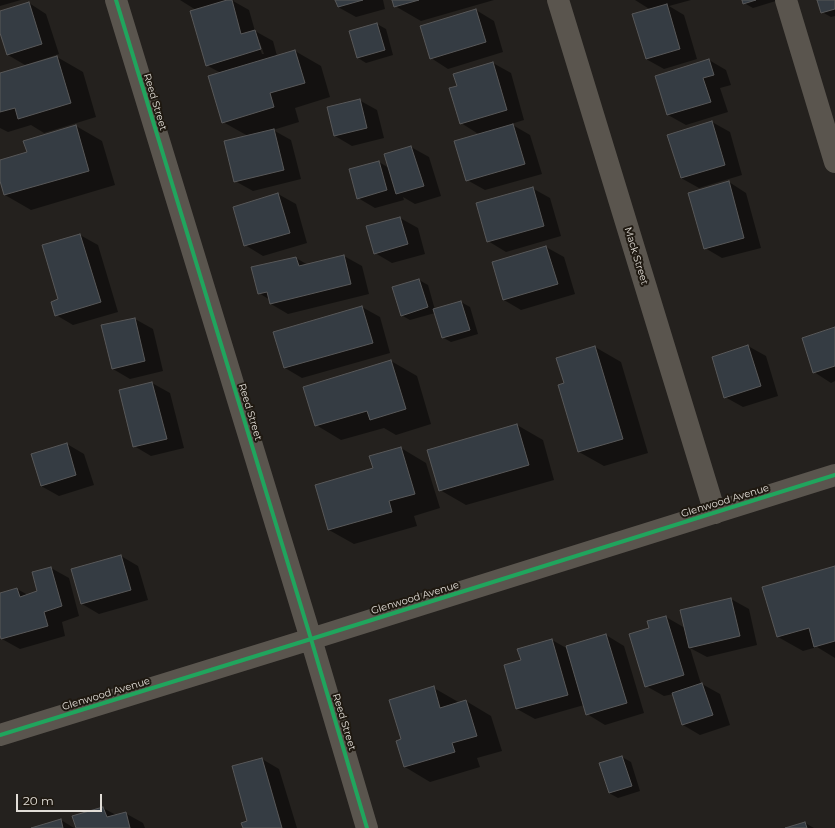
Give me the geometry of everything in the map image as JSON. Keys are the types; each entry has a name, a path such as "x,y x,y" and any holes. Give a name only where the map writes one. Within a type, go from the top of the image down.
{"street":[{"name":"Reed Street","path":"116,0 311,639 367,828"},
{"name":"Mack Street","path":"558,0 715,513"},
{"path":"786,0 835,162"},
{"name":"Glenwood Avenue","path":"0,734 311,639 835,475"}],"building":[{"path":"227,0 232,0 241,34 255,30 261,49 206,66 190,11"},
{"path":"335,0 363,0 338,7"},
{"path":"392,0 419,0 394,7"},
{"path":"742,0 756,0 743,4"},
{"path":"817,0 835,0 835,9 821,13"},
{"path":"29,2 42,44 7,55 0,33 0,11"},
{"path":"667,4 680,49 646,59 632,14"},
{"path":"476,9 486,42 430,59 420,26"},
{"path":"377,23 385,50 357,58 349,31"},
{"path":"295,50 305,83 270,93 274,107 222,123 208,76"},
{"path":"57,56 71,103 18,119 15,108 0,112 0,73"},
{"path":"709,59 714,75 703,78 711,102 667,115 655,76"},
{"path":"493,62 507,110 460,124 449,88 457,86 453,74"},
{"path":"360,99 367,128 334,136 327,107"},
{"path":"712,121 725,165 681,178 667,135"},
{"path":"513,124 525,164 466,181 454,141"},
{"path":"76,125 89,171 4,195 0,181 0,160 27,152 23,141"},
{"path":"274,129 284,170 234,182 224,141"},
{"path":"411,146 424,186 396,194 384,154"},
{"path":"379,161 387,190 357,199 349,169"},
{"path":"729,181 744,238 704,249 688,193"},
{"path":"533,187 544,226 487,242 476,203"},
{"path":"278,193 290,233 244,246 233,207"},
{"path":"400,217 408,244 374,254 366,226"},
{"path":"80,234 101,302 55,316 51,302 58,299 42,245"},
{"path":"546,246 558,284 503,300 492,262"},
{"path":"344,255 351,284 270,304 267,292 258,294 251,267 296,257 299,266"},
{"path":"419,279 428,307 401,316 392,287"},
{"path":"461,301 470,330 442,338 433,309"},
{"path":"362,306 373,343 284,368 273,332"},
{"path":"135,318 145,361 112,369 101,325"},
{"path":"835,327 835,366 813,373 802,338"},
{"path":"748,345 761,386 724,398 712,357"},
{"path":"595,346 623,439 578,452 558,385 564,383 556,358"},
{"path":"391,360 406,409 370,420 367,411 315,426 303,387"},
{"path":"152,382 167,439 133,447 119,390"},
{"path":"517,424 529,465 439,491 427,450"},
{"path":"67,443 76,475 41,486 31,454"},
{"path":"401,447 415,494 389,501 392,512 328,530 315,485 373,468 369,456"},
{"path":"121,555 131,590 81,604 71,569"},
{"path":"835,566 835,641 814,647 809,628 777,637 762,587"},
{"path":"51,567 62,606 44,612 48,626 1,639 0,593 17,588 20,597 37,591 32,572"},
{"path":"731,598 740,636 689,648 680,610"},
{"path":"666,616 684,675 645,687 629,634 649,628 647,621"},
{"path":"606,634 627,703 586,715 566,646"},
{"path":"552,639 568,695 516,709 504,665 521,660 517,649"},
{"path":"702,683 713,715 682,725 672,693"},
{"path":"434,686 440,708 466,700 477,736 452,743 455,752 404,767 396,741 401,739 389,700"},
{"path":"622,756 632,786 609,793 599,763"},
{"path":"262,758 282,828 243,828 241,823 247,821 232,766"},
{"path":"103,807 107,817 126,812 130,828 76,828 72,816"},
{"path":"61,819 63,828 31,828"},
{"path":"805,822 807,828 785,828"}],"cycle path":[{"path":"116,0 311,639 367,828"},
{"path":"0,735 835,475"}]}
